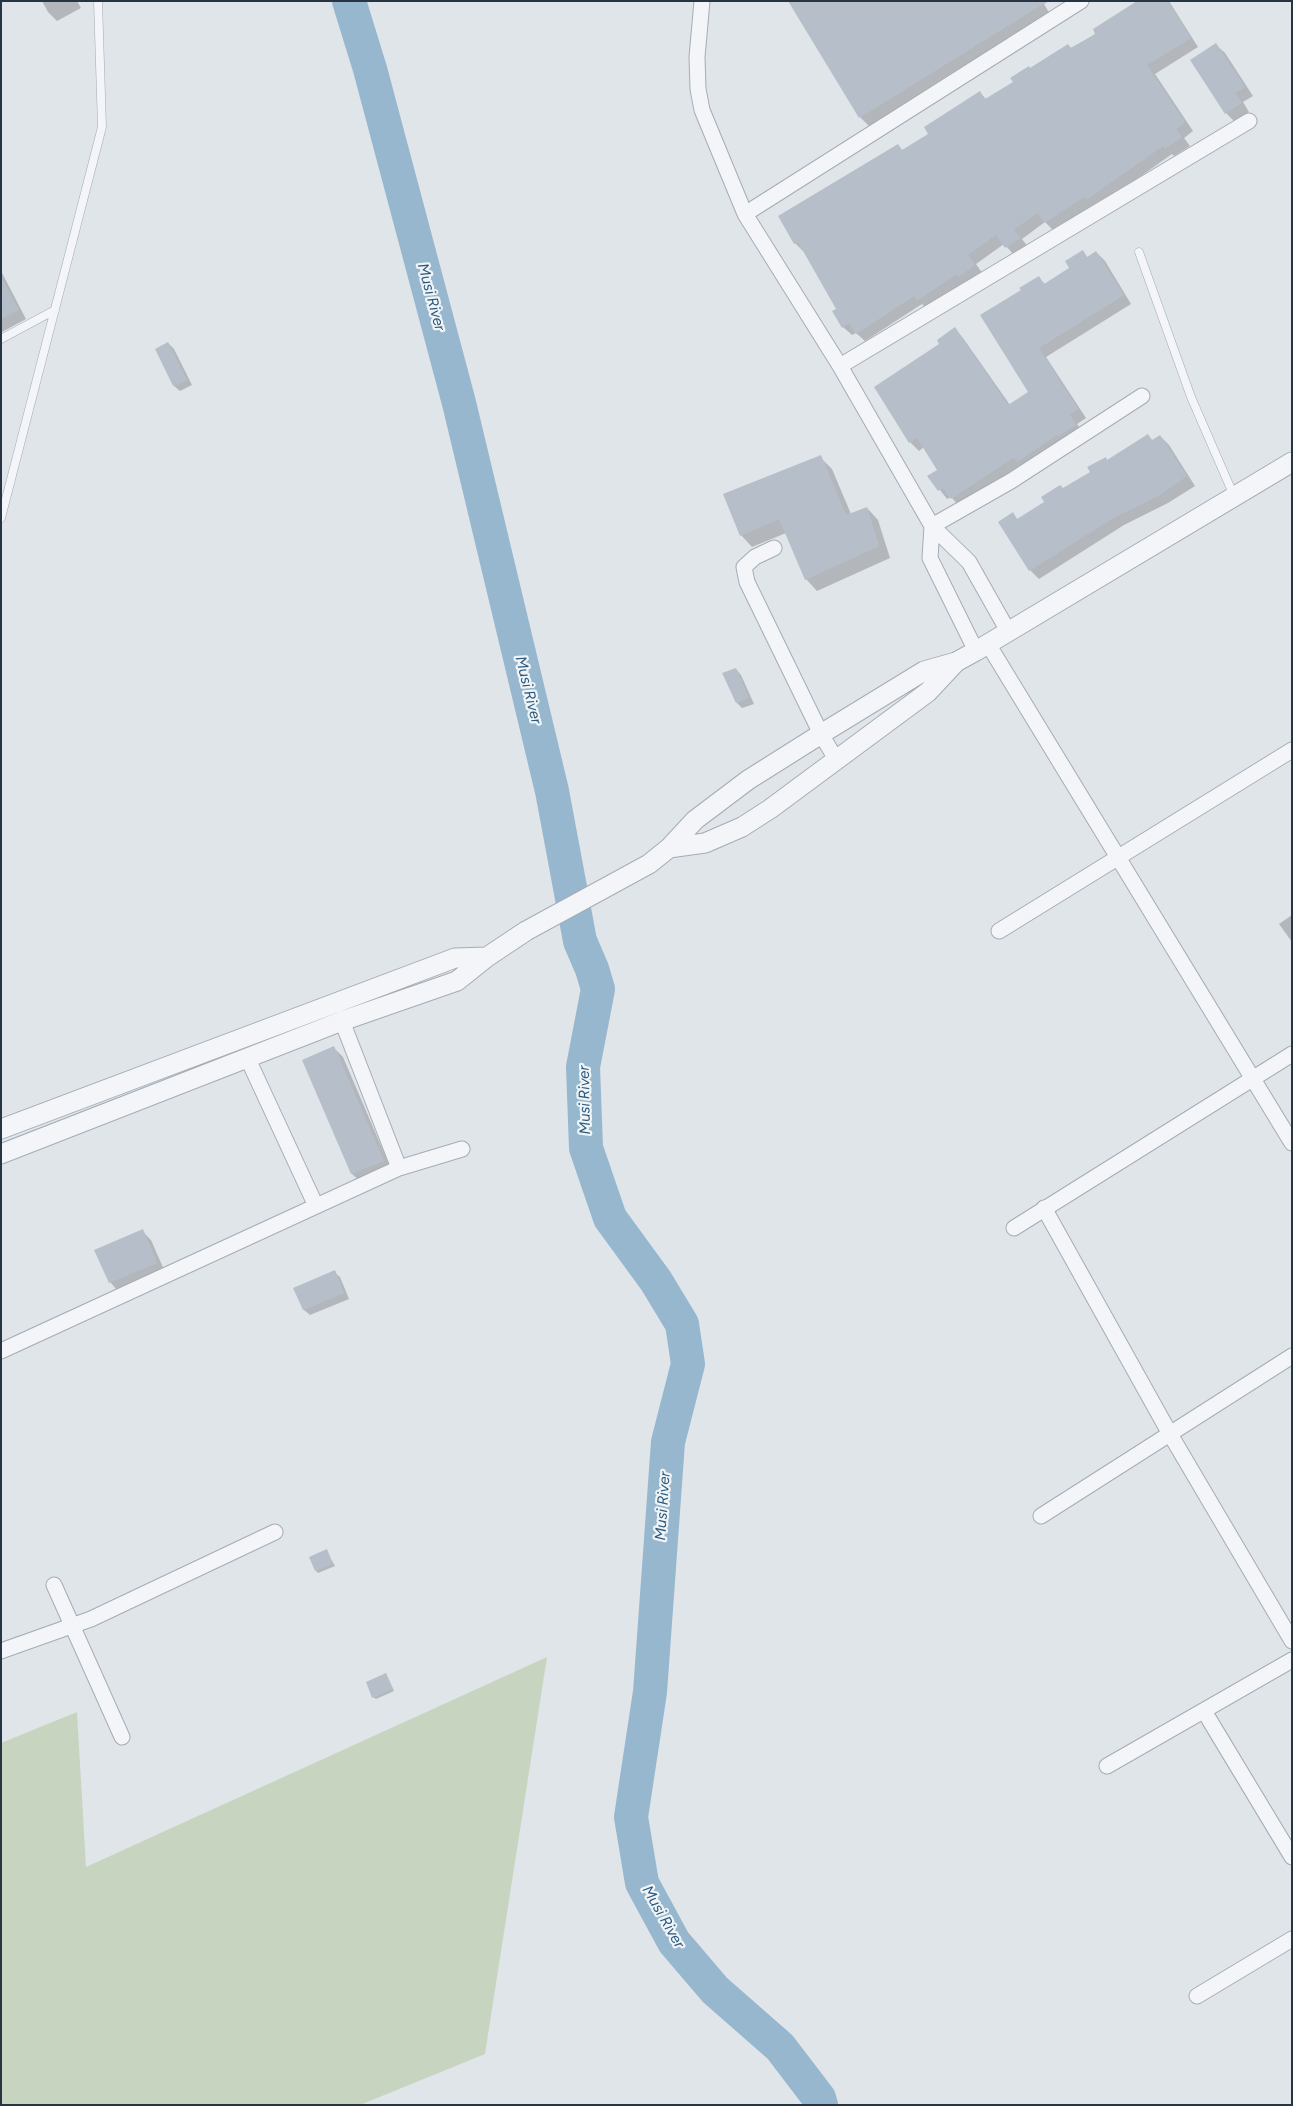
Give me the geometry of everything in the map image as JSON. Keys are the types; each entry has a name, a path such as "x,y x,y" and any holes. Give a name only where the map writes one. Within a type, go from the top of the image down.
{"street":[{"path":"745,214 1081,1"},
{"path":"705,3 697,57 698,89 702,110 745,214 840,366 932,526 969,562 1008,631"},
{"path":"840,366 1249,121"},
{"path":"932,526 1011,481 1142,396"},
{"path":"1,1154 247,1057 342,1021 457,981 487,957 526,931 649,864 669,848 695,820 733,792 821,734 924,671 956,662 982,647 1292,462"},
{"path":"932,526 930,558 982,647 1118,857 1292,1143"},
{"path":"774,548 755,557 744,567 748,582 821,734 838,761"},
{"path":"669,848 706,843 742,827 838,761 928,692 956,662"},
{"path":"999,931 1292,750"},
{"path":"1,1129 455,958 487,957"},
{"path":"342,1021 399,1168"},
{"path":"1014,1228 1292,1054"},
{"path":"247,1057 316,1206"},
{"path":"142,1077 146,1097"},
{"path":"72,1103 79,1123"},
{"path":"1,1351 399,1168 462,1149"},
{"path":"1044,1208 1170,1434 1292,1641"},
{"path":"1041,1516 1292,1356"},
{"path":"1,1650 91,1619 275,1532"},
{"path":"54,1585 122,1737"},
{"path":"1107,1766 1292,1660"},
{"path":"1204,1711 1292,1857"},
{"path":"1196,1996 1292,1939"}],"lane":[{"path":"1,518 102,127 98,1"},
{"path":"1140,252 1191,397 1234,496"},
{"path":"1,340 55,310"}],"green space":[{"path":"547,1657 485,2054 360,2105 1,2105 1,1743 77,1712 86,1867"}],"building":[{"path":"788,1 1048,1 859,118"},
{"path":"1137,1 1168,1 1191,38 1147,65 1185,122 1176,129 1182,137 1165,149 1163,146 1086,200 1084,197 1044,223 1038,213 1014,229 1020,238 1005,248 996,235 968,255 975,265 958,277 956,274 917,301 914,296 856,334 849,323 842,328 832,311 836,309 798,242 794,244 778,216 898,144 902,150 928,134 924,127 980,91 985,99 1013,82 1010,78 1029,66 1030,68 1068,44 1071,48 1095,34 1093,29"},
{"path":"1216,43 1245,87 1235,93 1242,103 1225,114 1190,60"},
{"path":"1083,250 1087,257 1096,251 1124,295 1039,348 1078,409 1070,415 1076,425 1057,435 1017,462 1014,457 951,499 943,488 938,491 927,476 937,470 917,438 909,443 874,387 939,344 937,340 955,327 1008,405 1028,392 980,315 1021,290 1019,288 1039,276 1044,284 1069,268 1065,261"},
{"path":"1,277 19,310 1,319"},
{"path":"168,342 187,380 173,386 155,349"},
{"path":"1148,434 1152,440 1160,435 1187,476 1160,495 1115,517 1029,571 998,522 1013,512 1017,519 1044,502 1041,497 1060,485 1063,488 1090,472 1087,467 1106,457 1107,460"},
{"path":"821,455 846,515 867,507 879,546 805,580 779,519 740,536 723,494"},
{"path":"736,668 749,698 736,703 722,673"},
{"path":"334,1046 384,1161 351,1174 302,1060"},
{"path":"143,1229 157,1263 109,1283 94,1250"},
{"path":"335,1270 344,1293 303,1310 293,1288"},
{"path":"327,1549 333,1564 315,1571 309,1557"},
{"path":"386,1673 393,1689 372,1698 366,1682"}],"waterway":[{"name":"Musi River","path":"349,1 370,69 459,403 552,791 580,941 598,989 583,1067 586,1148 610,1218 656,1281 682,1324 688,1364 668,1442 650,1692 631,1817 642,1883 674,1942 715,1990 780,2047 819,2098 821,2105"}]}
